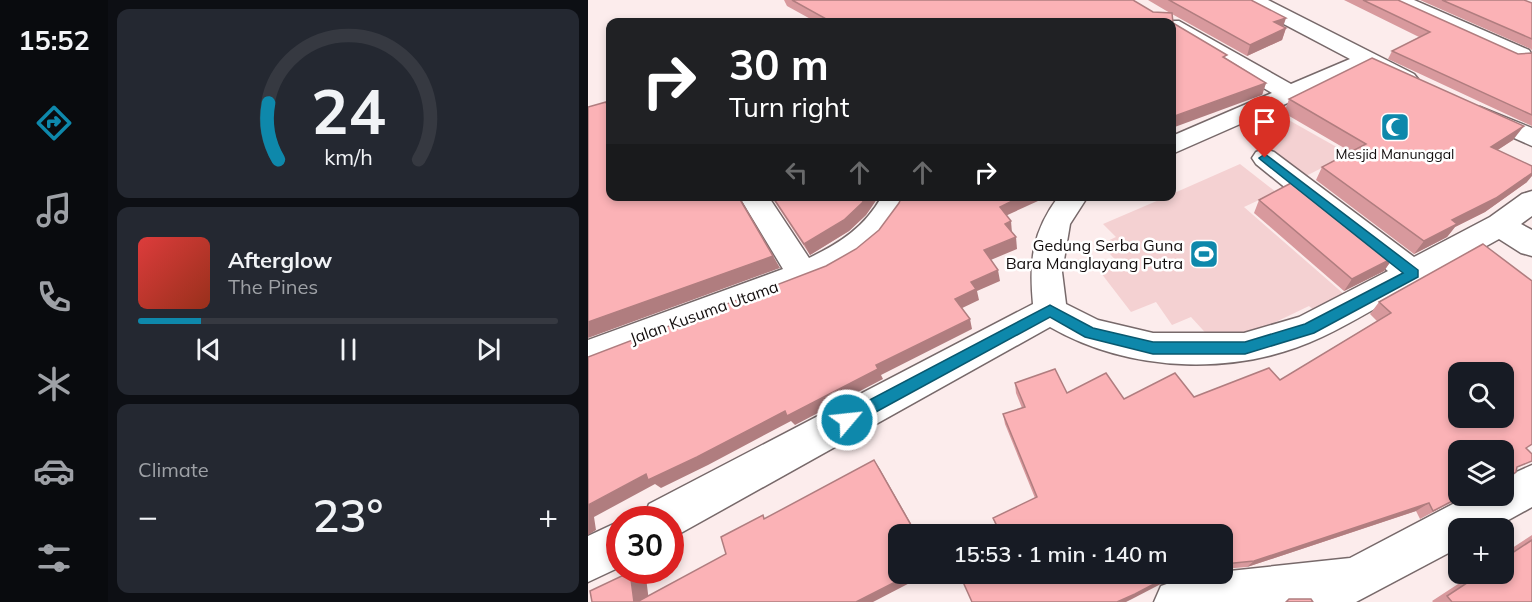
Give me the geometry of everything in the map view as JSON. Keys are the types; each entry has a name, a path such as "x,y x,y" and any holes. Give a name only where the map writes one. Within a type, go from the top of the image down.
{"street":[{"path":"1253,0 1365,60 1428,89"},
{"path":"1398,0 1528,54"},
{"path":"1176,32 1291,94"},
{"path":"1176,145 1365,60"},
{"path":"1459,104 1532,138"},
{"path":"1265,158 1414,274"},
{"path":"756,201 803,275"},
{"name":"Jalan Kusuma Utama","path":"590,346 803,275 862,242 883,221 893,201"},
{"path":"1050,311 1046,272 1055,223 1070,201"},
{"path":"1050,311 1090,333 1153,348 1245,348 1309,328 1414,274 1500,225 1532,201"},
{"path":"1500,225 1532,245"},
{"path":"684,508 1050,311"},
{"path":"1177,602 1363,591 1532,484"},
{"path":"588,560 606,550"}],"shaded area":[{"path":"1278,114 1349,154 1306,176 1244,130"},
{"name":"Gedung Serba Guna Bara Manglayang Putra","path":"1240,164 1276,192 1244,207 1345,295 1316,312 1309,306 1238,340 1230,333 1213,341 1191,317 1172,325 1156,302 1131,312 1101,273 1119,264 1101,244 1116,237 1103,224 1157,201 1176,201 1176,192"}],"building":[{"path":"792,0 1133,0 1153,12 1172,13 1172,18 825,18"},
{"path":"1169,0 1251,0 1286,18 1274,22 1286,28 1250,45"},
{"path":"1363,0 1398,0 1518,54 1532,53 1532,115 1392,51 1430,32"},
{"path":"1442,0 1524,0 1532,3 1532,39"},
{"path":"1176,25 1227,55 1223,57 1266,83 1176,116"},
{"path":"1372,58 1524,126 1491,147 1532,166 1532,173 1496,198 1452,220 1457,224 1424,241 1322,167 1366,144 1289,99"},
{"path":"606,102 606,201 741,201 773,256 588,322 588,107"},
{"path":"1295,181 1393,258 1352,279 1259,200"},
{"path":"775,201 863,201 844,220 804,244"},
{"path":"900,201 1012,201 1000,207 1011,221 1005,224 1016,237 984,250 998,270 971,282 976,289 955,299 970,319 876,365 878,369 787,416 785,411 697,457 648,480 646,474 588,505 588,357 826,266 856,249 879,230"},
{"path":"1483,244 1532,281 1532,444 1526,448 1532,454 1532,461 1517,467 1514,474 1514,440 1448,440 1448,503 1433,511 1429,503 1254,561 1233,563 1233,524 996,524 993,518 1037,497 1003,414 1025,407 1015,383 1055,369 1067,393 1106,373 1124,399 1175,373 1194,397 1269,368 1280,380 1391,313 1379,302"},
{"path":"874,460 910,524 888,524 888,584 891,584 856,602 637,602 670,584 684,584 684,577 726,554 721,537 763,515 764,519"},
{"path":"1532,540 1532,602 1452,602 1447,596 1465,584 1514,584 1514,552"},
{"path":"606,583 632,584 634,602 592,602 590,591"},
{"path":"964,584 1154,584 1117,602 972,602"},
{"path":"1289,599 1311,599 1313,602 1286,602"}],"place":[{"name":"Mesjid Manunggal","path":"1395,127"},
{"name":"Gedung Serba Guna Bara Manglayang Putra","path":"1204,254"}],"route":[{"path":"847,420 1050,311 1090,333 1153,348 1245,348 1309,328 1414,274 1265,158"}]}
